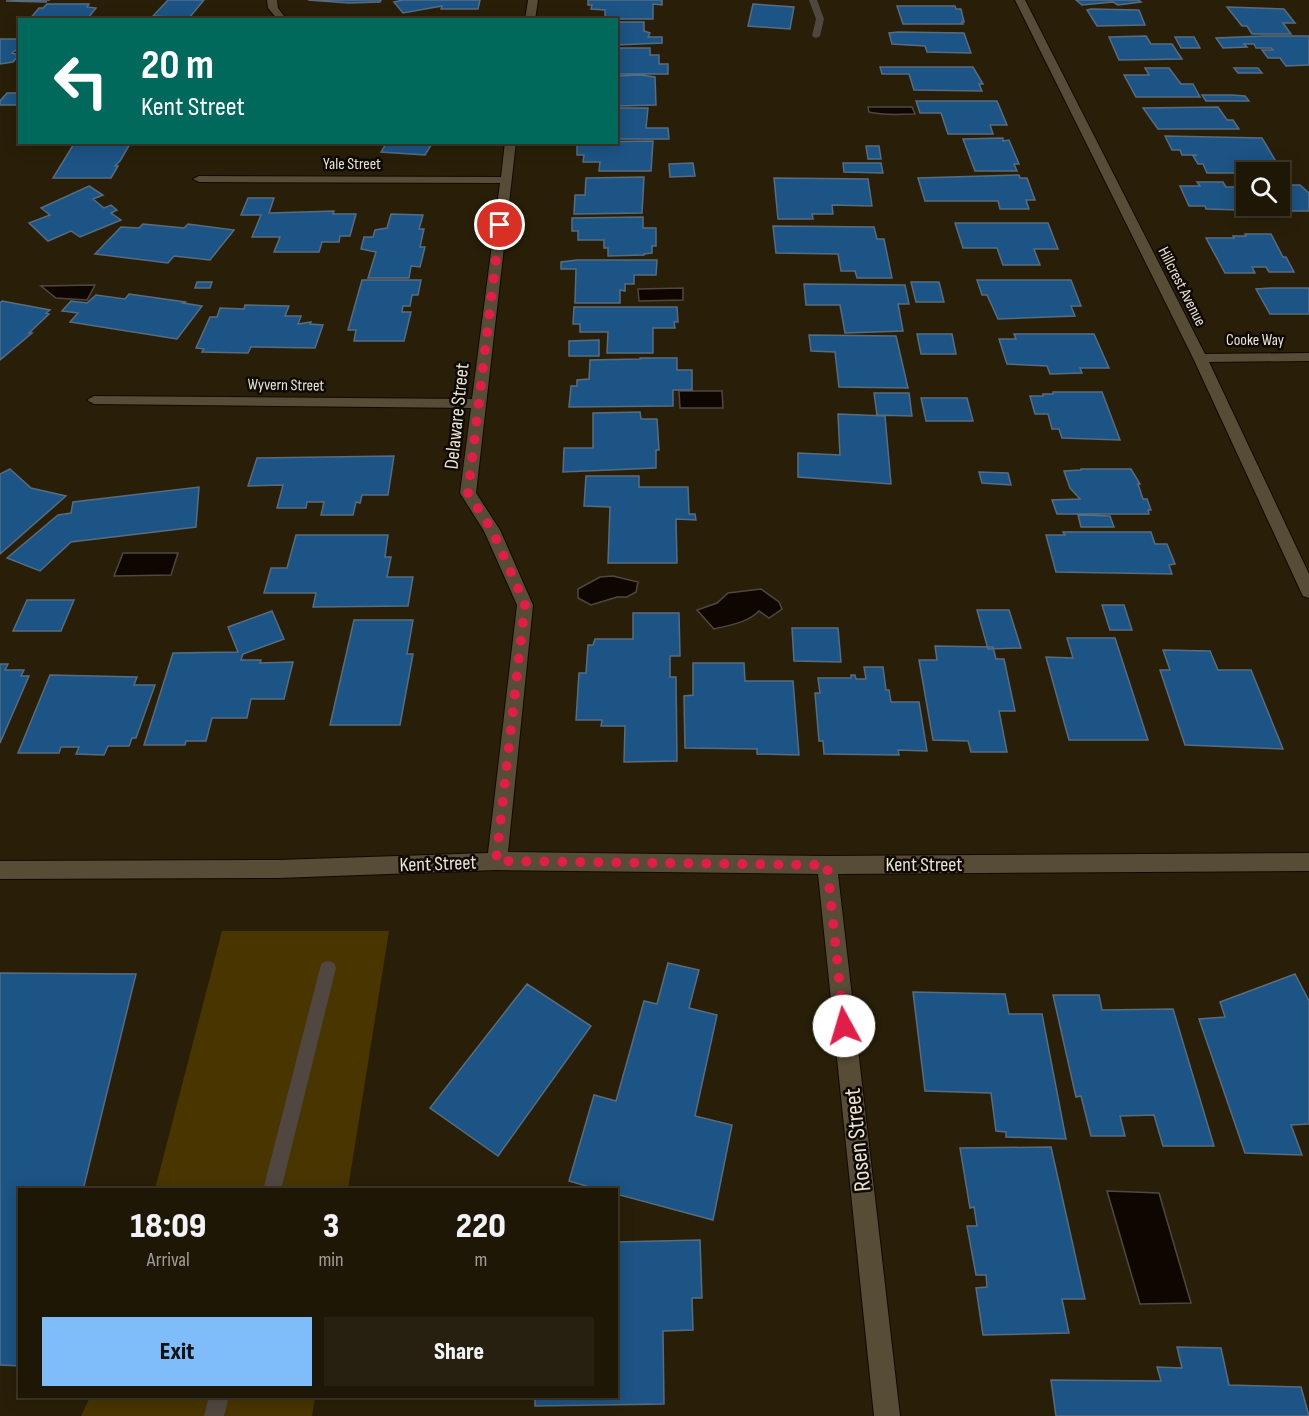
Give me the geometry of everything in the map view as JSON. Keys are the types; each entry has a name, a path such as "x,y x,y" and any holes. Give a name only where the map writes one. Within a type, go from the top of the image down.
{"street":[{"path":"272,0 273,8 281,18"},
{"path":"530,18 533,0"},
{"name":"Hillcrest Avenue","path":"1020,0 1200,358 1309,592"},
{"name":"Delaware Street","path":"496,861 525,604 492,530 468,493 511,144"},
{"name":"Yale Street","path":"199,179 505,180"},
{"name":"Cooke Way","path":"1200,358 1309,357"},
{"name":"Wyvern Street","path":"94,400 478,404"},
{"name":"Kent Street","path":"0,870 278,869 496,861 827,865 1309,862"},
{"name":"Rosen Street","path":"827,865 887,1416"}],"shaded area":[{"path":"868,107 912,107 915,114 875,113 869,112"},
{"path":"95,285 87,300 56,298 41,286"},
{"path":"683,288 683,300 639,301 638,289"},
{"path":"679,391 722,391 723,408 680,408"},
{"path":"123,553 178,553 171,575 114,576"},
{"path":"613,576 638,582 636,592 627,597 617,597 591,605 578,598 578,589 600,577"},
{"path":"761,589 779,602 782,609 769,618 759,611 744,621 714,629 697,610 717,603 728,593"},
{"path":"222,931 389,931 348,1188 155,1188"},
{"path":"1107,1191 1159,1193 1191,1303 1140,1304"},
{"path":"89,1398 315,1398 312,1416 81,1416"}],"building":[{"path":"47,0 46,2 6,1"},
{"path":"168,0 204,0 189,18 153,16"},
{"path":"308,0 381,0 380,2 349,3"},
{"path":"480,0 478,9 441,9 442,6 403,13 394,2"},
{"path":"588,0 662,0 662,5 653,4 653,19 605,18 605,10 591,9 592,5 588,5"},
{"path":"1076,0 1138,0 1141,2 1118,5 1113,2 1082,5"},
{"path":"47,4 89,4 87,7 96,8 88,18 31,18 39,8"},
{"path":"753,4 794,7 790,29 748,26"},
{"path":"897,6 955,6 956,9 961,9 964,22 963,24 903,24"},
{"path":"1227,7 1284,9 1295,23 1283,23 1291,34 1252,34 1247,26 1242,26"},
{"path":"1087,10 1139,10 1145,25 1097,26"},
{"path":"618,22 644,22 644,31 650,33 648,37 662,37 662,43 618,45"},
{"path":"889,33 964,33 971,53 927,52 925,46 892,44"},
{"path":"1146,36 1151,44 1172,44 1182,59 1119,60 1109,37"},
{"path":"1309,36 1309,65 1286,66 1280,58 1268,58 1262,50 1273,50 1271,48 1256,48 1254,44 1244,44 1247,47 1223,48 1216,38"},
{"path":"1175,37 1194,37 1200,48 1181,48"},
{"path":"0,39 18,39 18,48 12,53 18,56 13,62 0,64"},
{"path":"618,48 650,48 650,55 659,55 659,64 668,64 668,74 618,74"},
{"path":"880,67 973,67 983,84 979,84 982,91 914,90 909,74 882,74"},
{"path":"1145,68 1169,68 1181,84 1193,84 1200,97 1136,97 1124,75 1149,75"},
{"path":"1234,68 1258,68 1262,73 1238,73"},
{"path":"618,76 655,77 656,105 618,106"},
{"path":"7,93 18,93 18,105 0,105 0,101"},
{"path":"1202,95 1245,96 1249,101 1206,101"},
{"path":"916,101 997,101 1007,125 990,125 993,134 948,134 941,113 920,113"},
{"path":"1218,107 1227,120 1233,120 1239,129 1158,129 1143,108"},
{"path":"618,108 648,108 646,128 668,128 669,139 618,139"},
{"path":"1165,136 1262,138 1276,162 1236,162 1236,173 1207,173 1203,164 1198,164 1193,156 1197,155 1182,155 1180,150 1172,150"},
{"path":"1003,138 1003,141 1009,140 1019,164 1014,164 1017,171 975,171 963,139"},
{"path":"618,141 653,141 651,171 599,171 600,162 583,162 584,155 577,155 577,144 618,144"},
{"path":"74,144 130,144 115,166 118,166 111,178 53,178"},
{"path":"386,144 432,144 425,155 381,152"},
{"path":"866,146 879,146 881,159 868,159"},
{"path":"693,163 695,176 670,177 669,164"},
{"path":"843,163 881,163 883,173 844,172"},
{"path":"1019,175 1020,178 1027,178 1035,200 1026,200 1029,209 1000,209 998,201 925,201 918,178"},
{"path":"644,177 642,213 574,214 575,195 585,195 586,178"},
{"path":"774,178 868,179 872,206 832,205 833,214 812,214 813,219 778,219"},
{"path":"1197,182 1223,182 1226,187 1236,187 1236,210 1189,206 1180,186 1200,186"},
{"path":"1290,185 1300,185 1309,193 1309,211 1290,211"},
{"path":"89,186 103,195 93,199 104,208 111,205 117,210 111,213 121,220 80,237 71,231 48,241 29,223 50,215 41,208"},
{"path":"248,198 274,198 269,213 334,211 333,214 356,214 350,236 340,236 339,242 322,242 319,252 274,252 280,237 252,237 261,215 241,215"},
{"path":"391,214 423,215 419,229 424,229 420,247 425,247 420,267 411,266 409,278 368,278 376,252 361,249 364,237 373,237 375,230 387,228"},
{"path":"643,217 643,228 656,228 656,246 652,246 652,253 644,255 608,256 608,248 604,248 604,240 578,240 578,231 572,231 572,218"},
{"path":"955,223 1048,223 1058,249 1034,249 1040,265 1003,265 997,248 963,248"},
{"path":"143,224 184,228 188,224 234,230 210,260 174,256 168,263 95,254 121,227 139,228"},
{"path":"773,226 874,227 877,239 884,239 892,278 857,278 855,271 841,271 838,254 776,253"},
{"path":"1245,234 1271,234 1294,272 1269,272 1266,267 1252,267 1255,273 1225,273 1206,238 1234,238 1233,236 1246,236"},
{"path":"657,260 656,275 634,275 634,284 625,284 625,291 620,290 620,303 575,303 576,269 561,269 561,262"},
{"path":"362,280 421,280 418,295 412,295 410,306 403,306 402,312 411,312 404,341 354,341 356,330 348,330"},
{"path":"977,280 1071,280 1081,306 1071,306 1075,316 998,319 987,295 982,295"},
{"path":"197,282 212,282 210,288 195,288"},
{"path":"911,282 939,282 944,302 916,302"},
{"path":"804,284 905,285 909,304 898,304 903,331 845,333 840,305 806,305"},
{"path":"1309,288 1309,314 1270,314 1256,289"},
{"path":"129,294 202,306 177,339 70,322 78,313 62,311 71,301 87,303 96,295 125,299"},
{"path":"2,301 50,310 46,313 49,314 29,333 32,333 0,360 0,303"},
{"path":"245,305 289,306 285,316 301,316 298,324 311,322 310,324 323,325 315,348 251,347 248,353 202,352 204,349 196,348 210,317 217,317 220,308 244,309"},
{"path":"574,307 677,307 678,322 674,322 675,328 653,328 653,353 607,353 608,332 580,332 580,324 573,324"},
{"path":"917,334 952,334 956,354 921,354"},
{"path":"1014,334 1094,334 1109,368 1080,368 1082,373 1050,374 1047,366 1007,364 999,339 1016,339"},
{"path":"809,335 896,336 908,388 839,387 835,352 811,351"},
{"path":"599,340 599,356 569,356 569,341"},
{"path":"677,358 677,370 692,370 692,390 673,390 673,406 569,407 571,386 577,386 577,380 589,379 590,360"},
{"path":"1053,392 1102,392 1120,440 1062,438 1059,429 1052,429 1048,414 1035,414 1030,396 1043,396 1043,394 1053,394"},
{"path":"874,393 909,393 912,416 877,415"},
{"path":"921,398 967,398 973,421 926,421"},
{"path":"640,412 641,419 657,419 659,450 656,450 656,468 563,472 564,448 593,448 593,413"},
{"path":"838,414 885,416 891,484 798,477 798,453 840,455"},
{"path":"394,456 388,495 362,495 360,503 356,502 353,515 321,515 324,502 307,502 306,508 277,508 283,485 248,486 257,458"},
{"path":"10,469 31,488 66,496 0,554 0,474"},
{"path":"1131,469 1140,484 1138,484 1143,499 1147,499 1151,510 1148,510 1149,514 1057,514 1052,500 1080,499 1070,488 1064,471"},
{"path":"979,472 1008,473 1011,485 982,483"},
{"path":"586,476 639,476 639,487 688,487 689,514 695,514 696,520 676,519 677,563 608,563 610,507 584,506"},
{"path":"199,487 196,527 71,542 40,571 7,558 58,515 71,513 73,502"},
{"path":"1078,515 1110,516 1114,527 1081,527"},
{"path":"1063,532 1151,532 1155,544 1167,544 1175,564 1169,565 1172,574 1056,572 1046,535 1065,535"},
{"path":"296,535 388,535 385,557 391,557 387,577 413,577 408,606 313,607 316,593 264,593 271,568 287,568"},
{"path":"27,600 74,600 61,631 13,631"},
{"path":"1102,605 1124,605 1132,630 1110,630"},
{"path":"977,610 1009,610 1021,648 988,649"},
{"path":"272,611 284,639 243,654 241,660 261,660 260,663 293,662 284,699 251,699 247,718 212,718 206,741 186,741 185,745 144,745 173,653 238,652 228,627"},
{"path":"633,613 679,613 680,656 670,656 670,677 676,677 677,761 624,762 625,726 601,726 602,720 576,720 579,673 586,673 588,645 593,645 595,639 633,639"},
{"path":"354,620 413,620 407,654 413,654 400,725 330,725"},
{"path":"792,628 838,628 841,662 794,661"},
{"path":"1067,638 1115,638 1148,740 1069,740 1046,657 1073,658"},
{"path":"935,646 993,647 996,659 1004,659 1015,711 999,711 1007,752 971,752 968,741 933,740 919,660 937,660"},
{"path":"1163,650 1210,651 1218,670 1251,670 1283,749 1185,745 1160,670 1170,670"},
{"path":"693,663 744,663 745,681 793,681 799,755 757,754 757,749 685,748 684,696 693,695"},
{"path":"0,664 8,664 5,670 24,670 21,676 29,676 0,743"},
{"path":"864,667 883,667 886,690 889,690 891,702 919,702 927,751 898,750 899,755 824,754 823,741 819,741 815,693 820,693 818,678 851,678 851,675 855,675 856,679 866,679"},
{"path":"50,675 137,677 134,685 155,685 136,738 132,738 129,746 108,746 104,755 76,754 79,747 61,747 59,753 18,753"},
{"path":"668,963 699,970 689,1008 717,1015 695,1116 732,1125 713,1220 618,1195 618,1188 593,1188 569,1181 594,1095 616,1101 644,1001 657,1004"},
{"path":"0,973 136,974 83,1188 18,1188 18,1366 0,1365"},
{"path":"1295,974 1309,1001 1309,1124 1291,1125 1302,1155 1245,1153 1199,1019 1225,1017 1220,1002"},
{"path":"527,984 591,1026 498,1156 430,1108"},
{"path":"913,992 1005,994 1009,1014 1042,1014 1066,1139 1006,1137 1006,1132 996,1131 991,1093 925,1091"},
{"path":"1053,995 1099,995 1102,1010 1173,1009 1214,1146 1163,1146 1154,1115 1120,1116 1125,1136 1091,1136 1081,1096 1076,1097"},
{"path":"1051,1147 1085,1299 1062,1299 1069,1333 983,1335 976,1288 987,1287 986,1275 976,1275 967,1226 977,1226 974,1207 970,1208 960,1148"},
{"path":"700,1240 702,1298 692,1298 693,1330 663,1331 664,1404 535,1406 535,1398 618,1398 618,1242"},
{"path":"1177,1347 1221,1348 1229,1385 1301,1387 1309,1416 1056,1416 1051,1380 1161,1381 1157,1367 1182,1368"}],"waterway":[{"path":"813,0 820,19 816,36"},
{"path":"273,1188 328,968"},
{"path":"214,1416 218,1398"}],"route":[{"path":"500,225 468,493 492,530 525,604 496,861 827,865 844,1026"}]}
